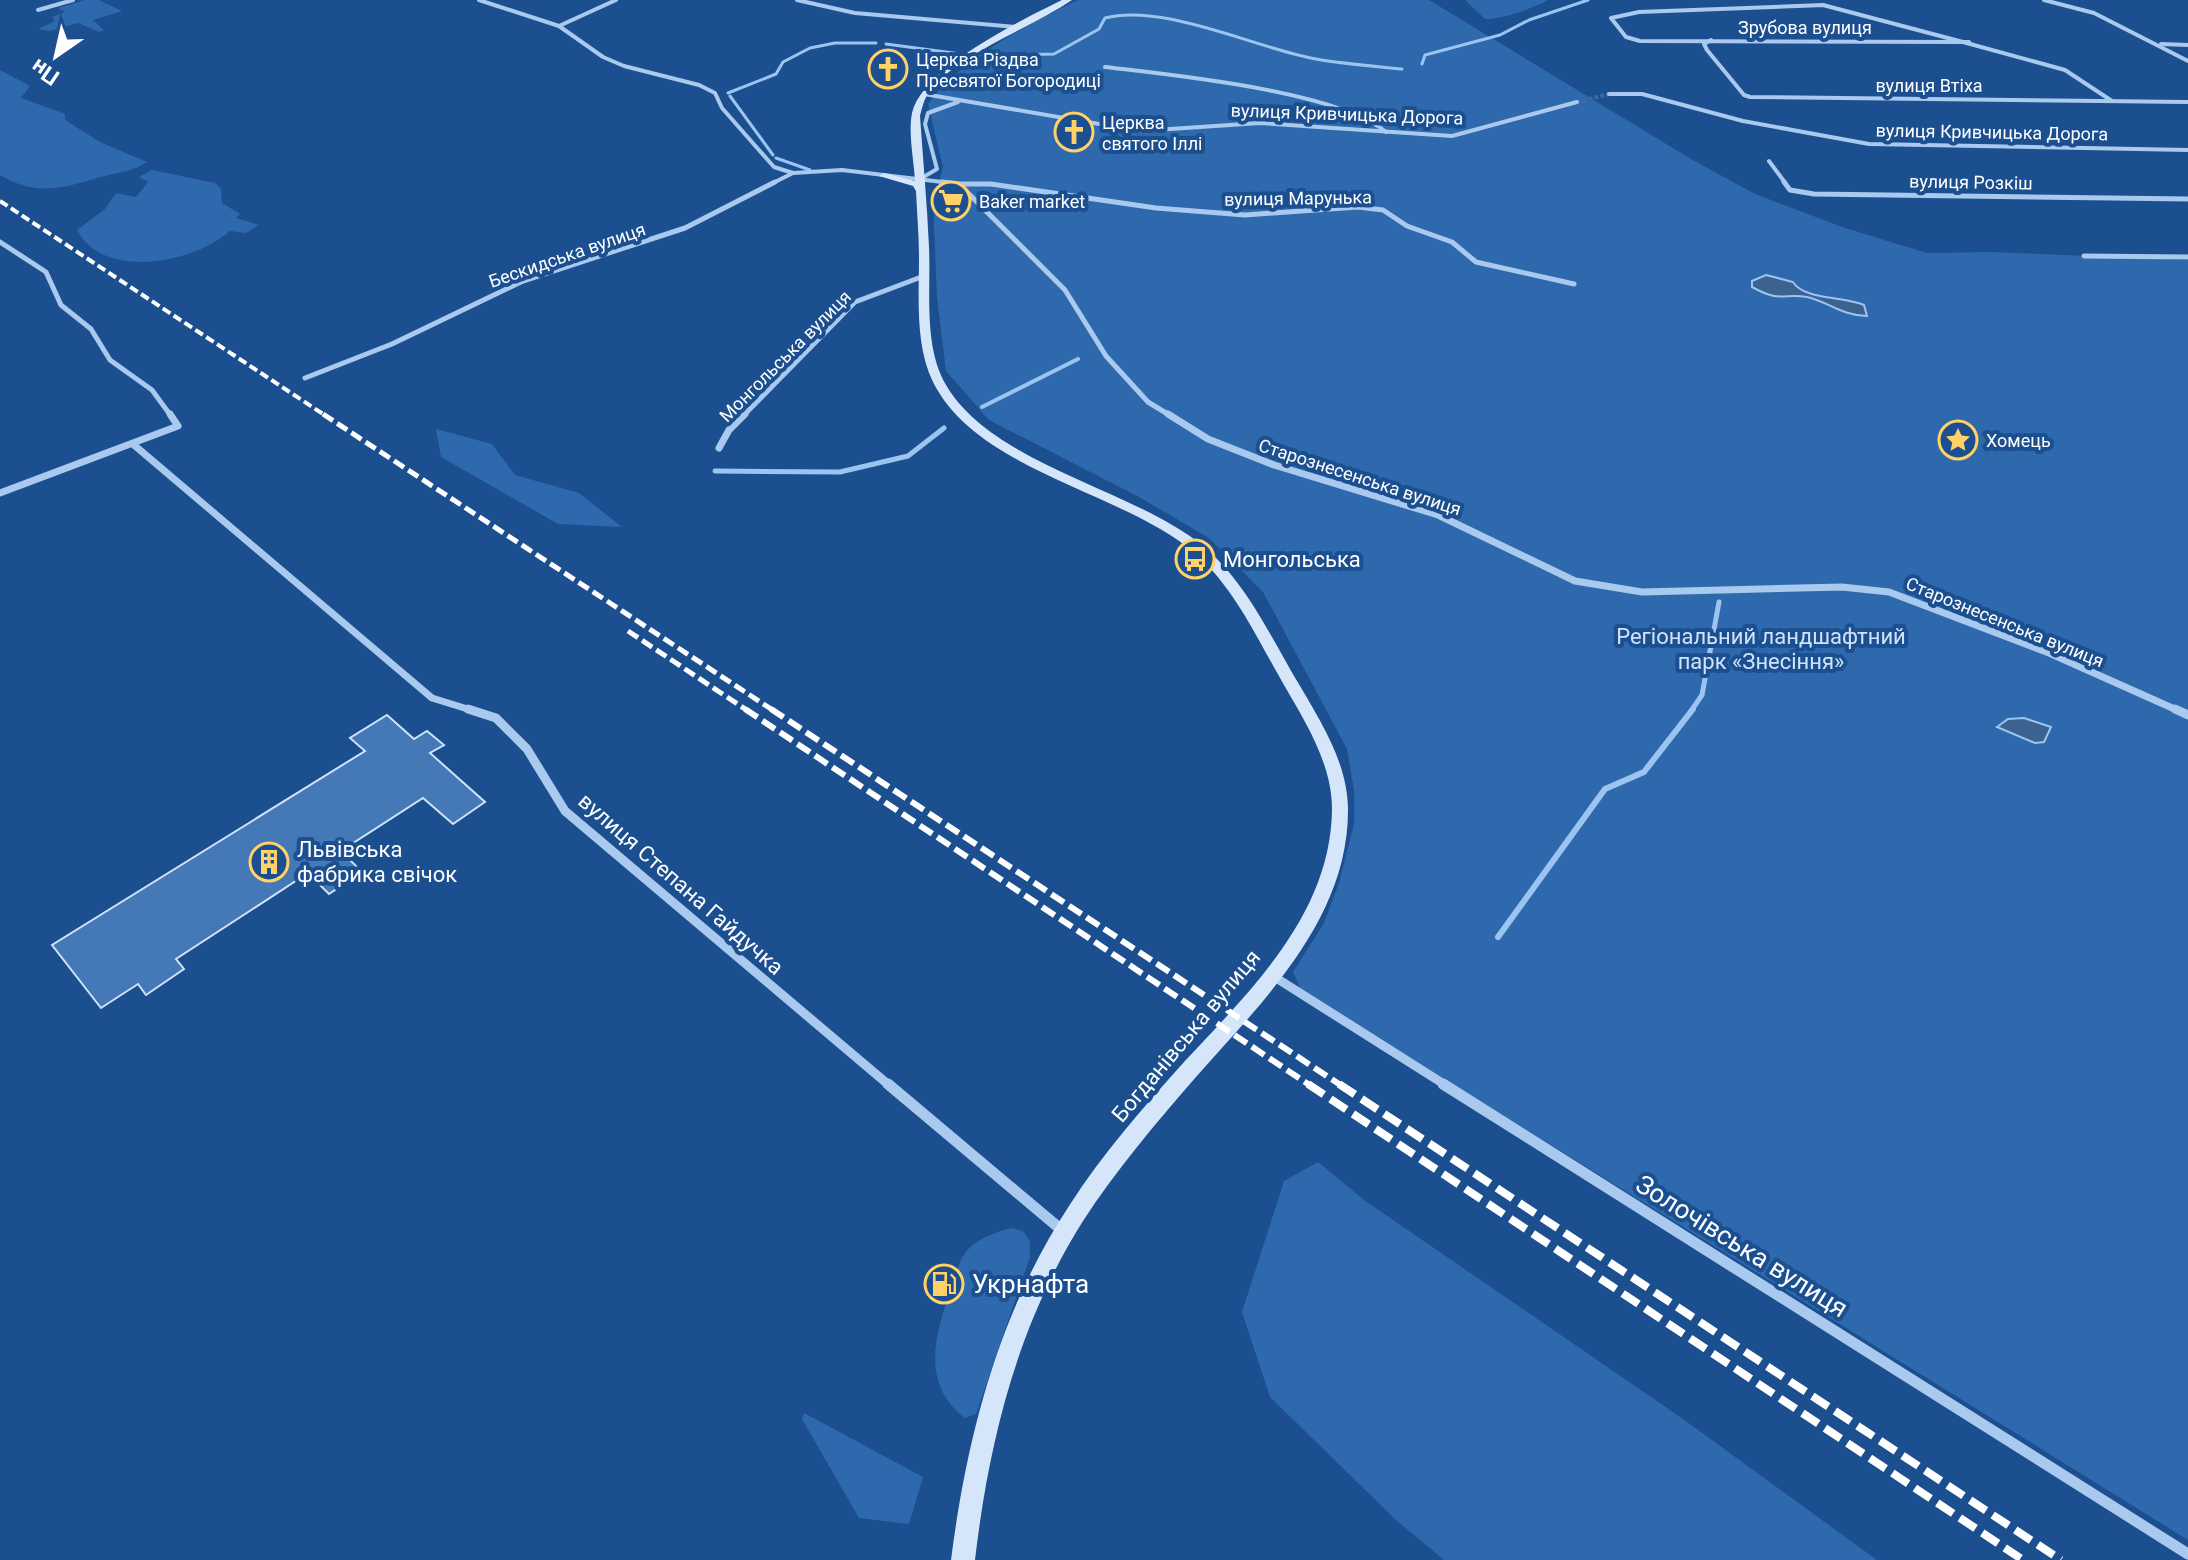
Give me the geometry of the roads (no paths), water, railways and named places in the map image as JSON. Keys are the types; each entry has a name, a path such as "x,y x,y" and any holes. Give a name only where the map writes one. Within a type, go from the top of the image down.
{"main road":[{"path":"924,94 939,79 1016,27 1068,0"},
{"name":"Богданівська вулиця","path":"924,94 916,116 924,276 931,355 939,383 961,415 1008,447 1185,539 1213,563 1236,591 1320,733 1340,801 1339,850 1321,901 1273,976 1121,1154 1064,1233 999,1370 970,1490 963,1560"},
{"path":"884,176 908,173 919,165"},
{"path":"884,176 920,185"}],"street":[{"path":"38,10 73,0"},
{"path":"479,0 559,26 603,57 699,85 715,93 722,108 764,160 793,173 842,170 884,176"},
{"path":"559,26 616,0"},
{"path":"797,0 855,13 1016,27"},
{"path":"2044,0 2094,13 2188,61"},
{"name":"Зрубова вулиця","path":"1823,5 1969,42 1640,41 1626,37 1611,18 1639,12 1823,5"},
{"name":"вулиця Втіха","path":"1711,40 1704,44 1707,50 1744,95 1750,97 2188,102"},
{"path":"1969,42 2065,70 2112,101"},
{"path":"2155,44 2188,45"},
{"path":"1105,67 1226,82 1354,111 1377,120 1386,132"},
{"name":"вулиця Кривчицька Дорога","path":"924,94 1140,131 1219,123 1260,123 1462,135 1577,102"},
{"name":"вулиця Кривчицька Дорога","path":"1609,94 1642,94 1757,124 1869,144 2188,150"},
{"name":"Богданівська вулиця","path":"920,185 937,169 925,124 928,113 951,103 970,101"},
{"name":"вулиця Розкіш","path":"1769,161 1790,190 1814,194 2188,199"},
{"name":"Бескидська вулиця","path":"305,378 392,344 523,281 685,228 793,173"},
{"path":"920,185 959,184"},
{"name":"вулиця Марунька","path":"959,184 991,184 1245,215 1358,207 1383,210 1407,226 1452,242 1476,262 1574,284"},
{"name":"Старознесенська вулиця","path":"959,184 1065,290 1106,356 1148,402 1208,439 1274,465 1438,515 1575,581 1642,592 1842,587 1889,592 2049,653 2188,715"},
{"path":"0,242 46,272 61,305 91,329 110,360 152,390 178,426 0,493"},
{"path":"2084,256 2188,257"},
{"name":"Монгольська вулиця","path":"719,448 729,430 855,302 924,276"},
{"name":"вулиця Степана Гайдучка","path":"134,445 432,698 496,718 527,749 565,811 1064,1233"},
{"name":"Золочівська вулиця","path":"1273,976 2188,1554"}],"waterway":[{"path":"1422,64 1425,55 1500,35 1529,20 1588,0"},
{"path":"981,56 1054,54 1099,29 1105,18 1129,15 1182,21 1316,59 1402,69"},
{"path":"728,93 776,74 783,62 810,48 835,43 876,43"},
{"path":"886,44 961,54"},
{"path":"730,96 773,155"},
{"path":"776,158 810,170"},
{"path":"982,407 1078,359"},
{"path":"715,471 840,472 908,456 944,428"},
{"path":"1691,711 1702,695 1719,602"},
{"path":"1498,937 1605,789 1644,772 1693,709"}],"tunnel":[{"path":"1577,102 1609,94"}],"railway":[{"path":"0,201 326,416"},
{"path":"323,414 774,711"},
{"path":"628,631 745,709"},
{"path":"745,709 1311,1086"},
{"path":"771,709 1342,1086"},
{"path":"1308,1084 2023,1560"},
{"path":"1339,1084 2061,1560"}],"place":[{"name":"Церква Різдва Пресвятої Богородиці","path":"888,69"},
{"name":"Церква святого Іллі","path":"1074,132"},
{"name":"Baker market","path":"951,201"},
{"name":"Хомець","path":"1958,440"},
{"name":"Монгольська","path":"1195,559"},
{"name":"Львівська фабрика свічок","path":"269,862"},
{"name":"Укрнафта","path":"944,1284"}],"park label":[{"name":"Регіональний ландшафтний парк «Знесіння»","path":"1761,648"}]}
